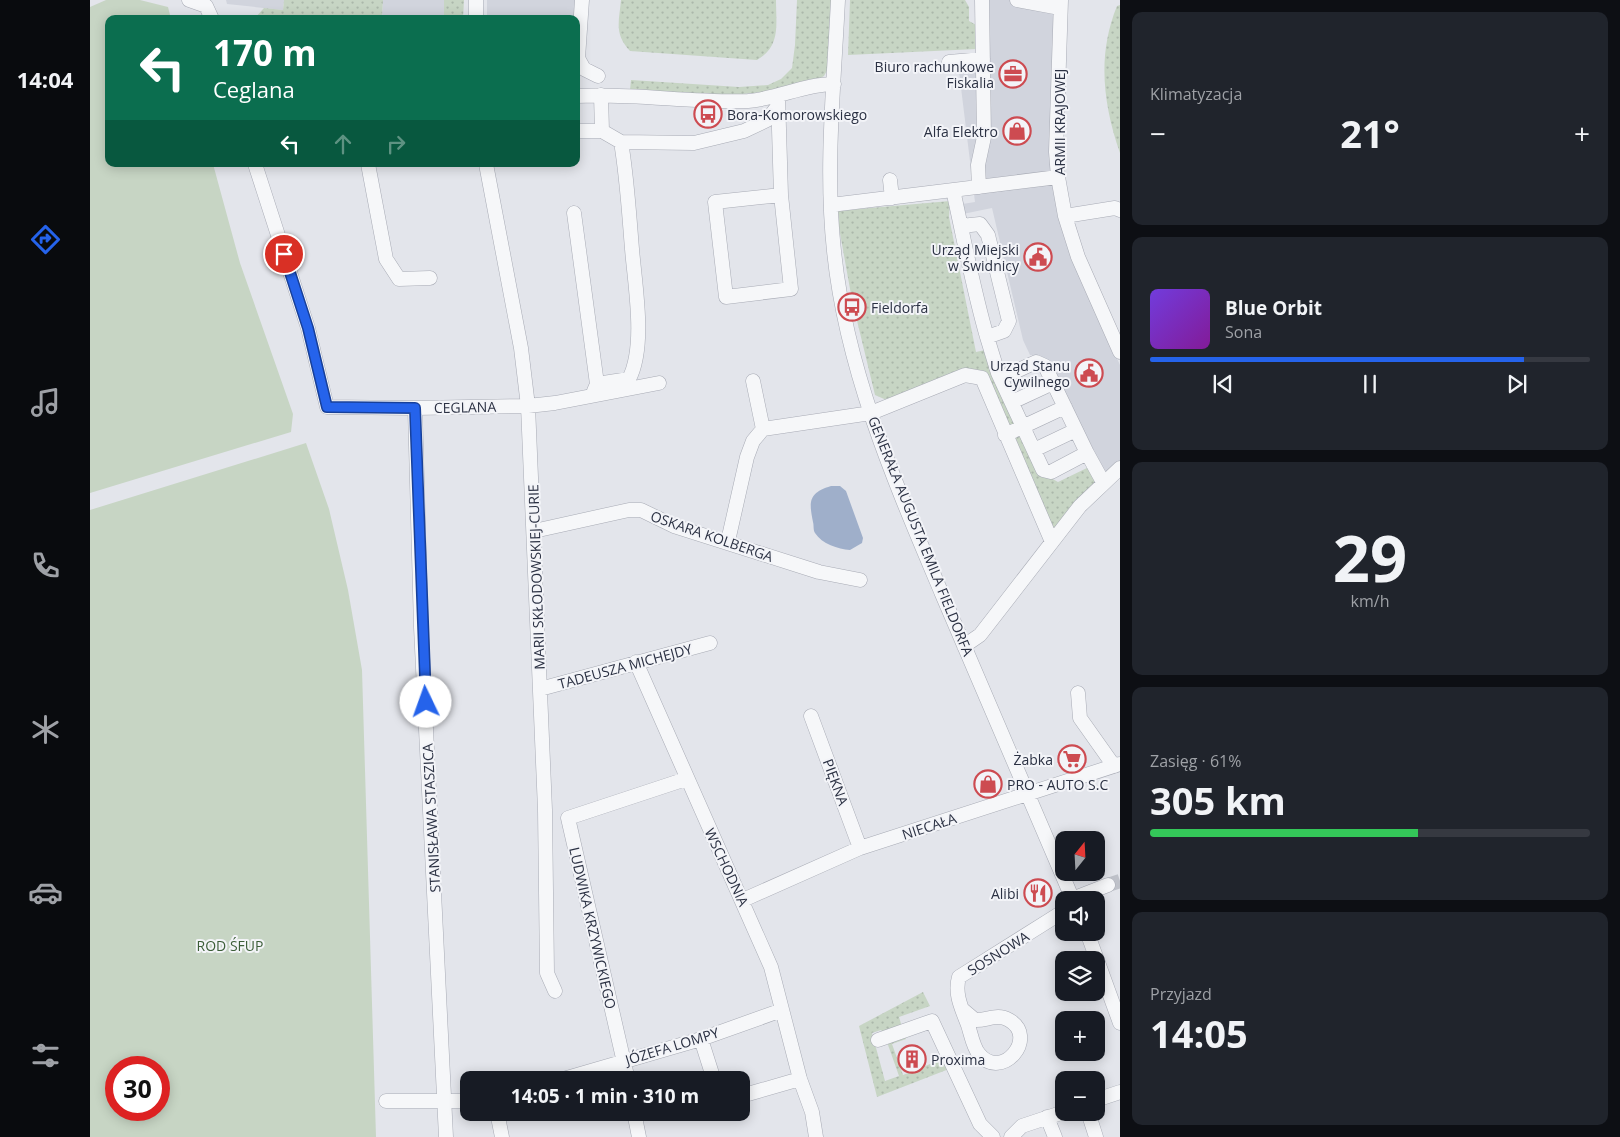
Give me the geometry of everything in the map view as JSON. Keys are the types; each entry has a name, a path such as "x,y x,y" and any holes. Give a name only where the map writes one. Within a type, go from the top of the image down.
{"street":[{"path":"188,0 209,8"},
{"path":"476,0 476,15"},
{"path":"580,29 582,0"},
{"name":"GENERAŁA AUGUSTA EMILA FIELDORFA","path":"838,0 831,205 834,252 842,306 871,413 884,451 964,646 1069,891"},
{"path":"979,187 978,165 984,137 982,0"},
{"path":"1017,0 1061,4"},
{"name":"ARMII KRAJOWEJ","path":"1061,4 1056,152 1058,177 1065,216 1078,257 1120,352"},
{"path":"949,62 983,59"},
{"path":"580,61 584,68 598,76"},
{"path":"580,96 778,101 824,84 834,84"},
{"path":"602,95 602,131"},
{"path":"580,131 602,131 621,142 694,143 744,131 767,120 778,101"},
{"path":"778,101 781,195 791,289 726,297 715,202 781,195"},
{"path":"594,390 629,379 635,368 636,300 621,142"},
{"name":"CEGLANA","path":"256,167 308,328 327,407 528,406 594,390"},
{"path":"369,167 386,259 399,279 430,278"},
{"name":"MARII SKŁODOWSKIEJ-CURIE","path":"487,167 521,348 528,406 545,810 547,972 555,992"},
{"path":"831,205 1058,177"},
{"path":"890,180 892,198"},
{"path":"953,190 987,337 1001,378 1042,470 1050,472 1087,453"},
{"path":"1065,216 1115,208 1120,210"},
{"path":"574,213 594,390"},
{"path":"961,226 980,224 986,229 988,235 1008,321 1004,331 987,337"},
{"path":"1001,378 1040,362 1045,366 1102,482"},
{"path":"728,541 747,457 753,441 763,429 871,413 965,375 982,378 1052,542"},
{"path":"753,381 763,429"},
{"path":"594,390 659,383"},
{"path":"1012,402 1053,383"},
{"path":"1005,435 1064,407"},
{"name":"STANISŁAWA STASZICA","path":"415,408 421,627 446,1102 446,1137"},
{"path":"1034,450 1076,430"},
{"path":"964,646 980,635 1080,506 1102,482 1120,468"},
{"name":"OSKARA KOLBERGA","path":"534,531 629,510 641,510 674,526 728,541 819,572 860,580"},
{"name":"TADEUSZA MICHEJDY","path":"540,688 710,643"},
{"name":"WSCHODNIA","path":"636,662 686,779 772,967 800,1079 812,1112 816,1137"},
{"path":"1078,693 1080,718 1117,765"},
{"name":"PIĘKNA","path":"811,716 860,848"},
{"name":"NIECAŁA","path":"743,900 860,848 1117,765"},
{"path":"545,810 568,818 686,779"},
{"name":"LUDWIKA KRZYWICKIEGO","path":"568,818 626,1071"},
{"path":"1093,891 1108,885"},
{"name":"SOSNOWA","path":"962,1008 975,1020 996,1017 1008,1020 1014,1024 1020,1036 1018,1048 1010,1059 998,1063 985,1060 980,1056 962,1008 956,987 959,977 1055,917"},
{"path":"1090,941 1120,1023"},
{"name":"JÓZEFA LOMPY","path":"590,1071 701,1039 782,1010"},
{"path":"878,1040 932,1021 985,1135"},
{"path":"701,1039 711,1071"},
{"path":"750,1093 800,1079"},
{"path":"1105,1097 1120,1092"},
{"path":"386,1101 460,1101"},
{"path":"1011,1137 1022,1126 1055,1115"},
{"path":"1047,1117 1055,1137"},
{"path":"499,1121 502,1137"},
{"path":"636,1121 639,1137"},
{"path":"1091,1121 1096,1137"}],"shaded area":[{"path":"226,0 284,0 283,10 227,4"},
{"path":"383,0 444,0 444,15 382,15"},
{"path":"487,0 579,0 577,15 487,15"},
{"path":"977,0 1057,0 1059,209 1083,286 1120,365 1120,463 1105,472 1048,362 1038,355 1030,355 1023,340 992,208 953,216 950,206 975,202 957,55 977,53"}],"green space":[{"path":"106,0 140,0 168,7 170,15 105,15 105,167 214,167 240,263 293,414 291,432 90,493 90,7"},
{"path":"284,0 383,0 382,15 258,15 264,8 283,10"},
{"path":"444,0 464,0 463,15 444,15"},
{"path":"621,0 776,0 776,34 770,48 757,60 630,51 620,33"},
{"path":"797,0 831,0 829,67 824,76 817,80 765,92 731,95 630,90 631,80 739,87 768,85 781,79 792,68"},
{"path":"850,0 965,0 969,7 969,21 978,26 977,49 848,55"},
{"path":"1120,5 1120,153 1106,98 1105,61 1111,24 1117,6"},
{"path":"950,201 949,217 976,352 985,350 1023,426 1003,432 982,378 965,369 891,402 875,395 852,300 836,211"},
{"path":"1025,430 1040,472 1058,482 1089,467 1100,478 1049,538 1009,433"},
{"name":"ROD ŚFUP","path":"306,443 329,509 348,590 362,670 376,1137 90,1137 90,510"},
{"path":"923,992 930,1006 899,1017 902,1027 884,1034 881,1030 872,1033 885,1081 899,1076 887,1042 905,1036 906,1039 892,1044 903,1075 935,1062 946,1063 949,1069 877,1097 859,1026"}],"water":[{"path":"831,486 840,486 846,491 863,538 862,543 850,550 826,543 814,532 811,509 812,499 818,492"}],"tunnel":[{"path":"1108,885 1120,881"}],"place":[{"name":"Biuro rachunkowe Fiskalia","path":"1013,74"},
{"name":"Bora-Komorowskiego","path":"708,114"},
{"name":"Alfa Elektro","path":"1017,131"},
{"name":"Urząd Miejski w Świdnicy","path":"1038,257"},
{"name":"Fieldorfa","path":"852,307"},
{"name":"Urząd Stanu Cywilnego","path":"1089,373"},
{"name":"Żabka","path":"1072,759"},
{"name":"PRO - AUTO S.C","path":"988,784"},
{"name":"Alibi","path":"1038,893"},
{"name":"Proxima","path":"912,1059"}],"route":[{"path":"284,254 308,328 327,407 415,408 421,627 426,702"}]}
